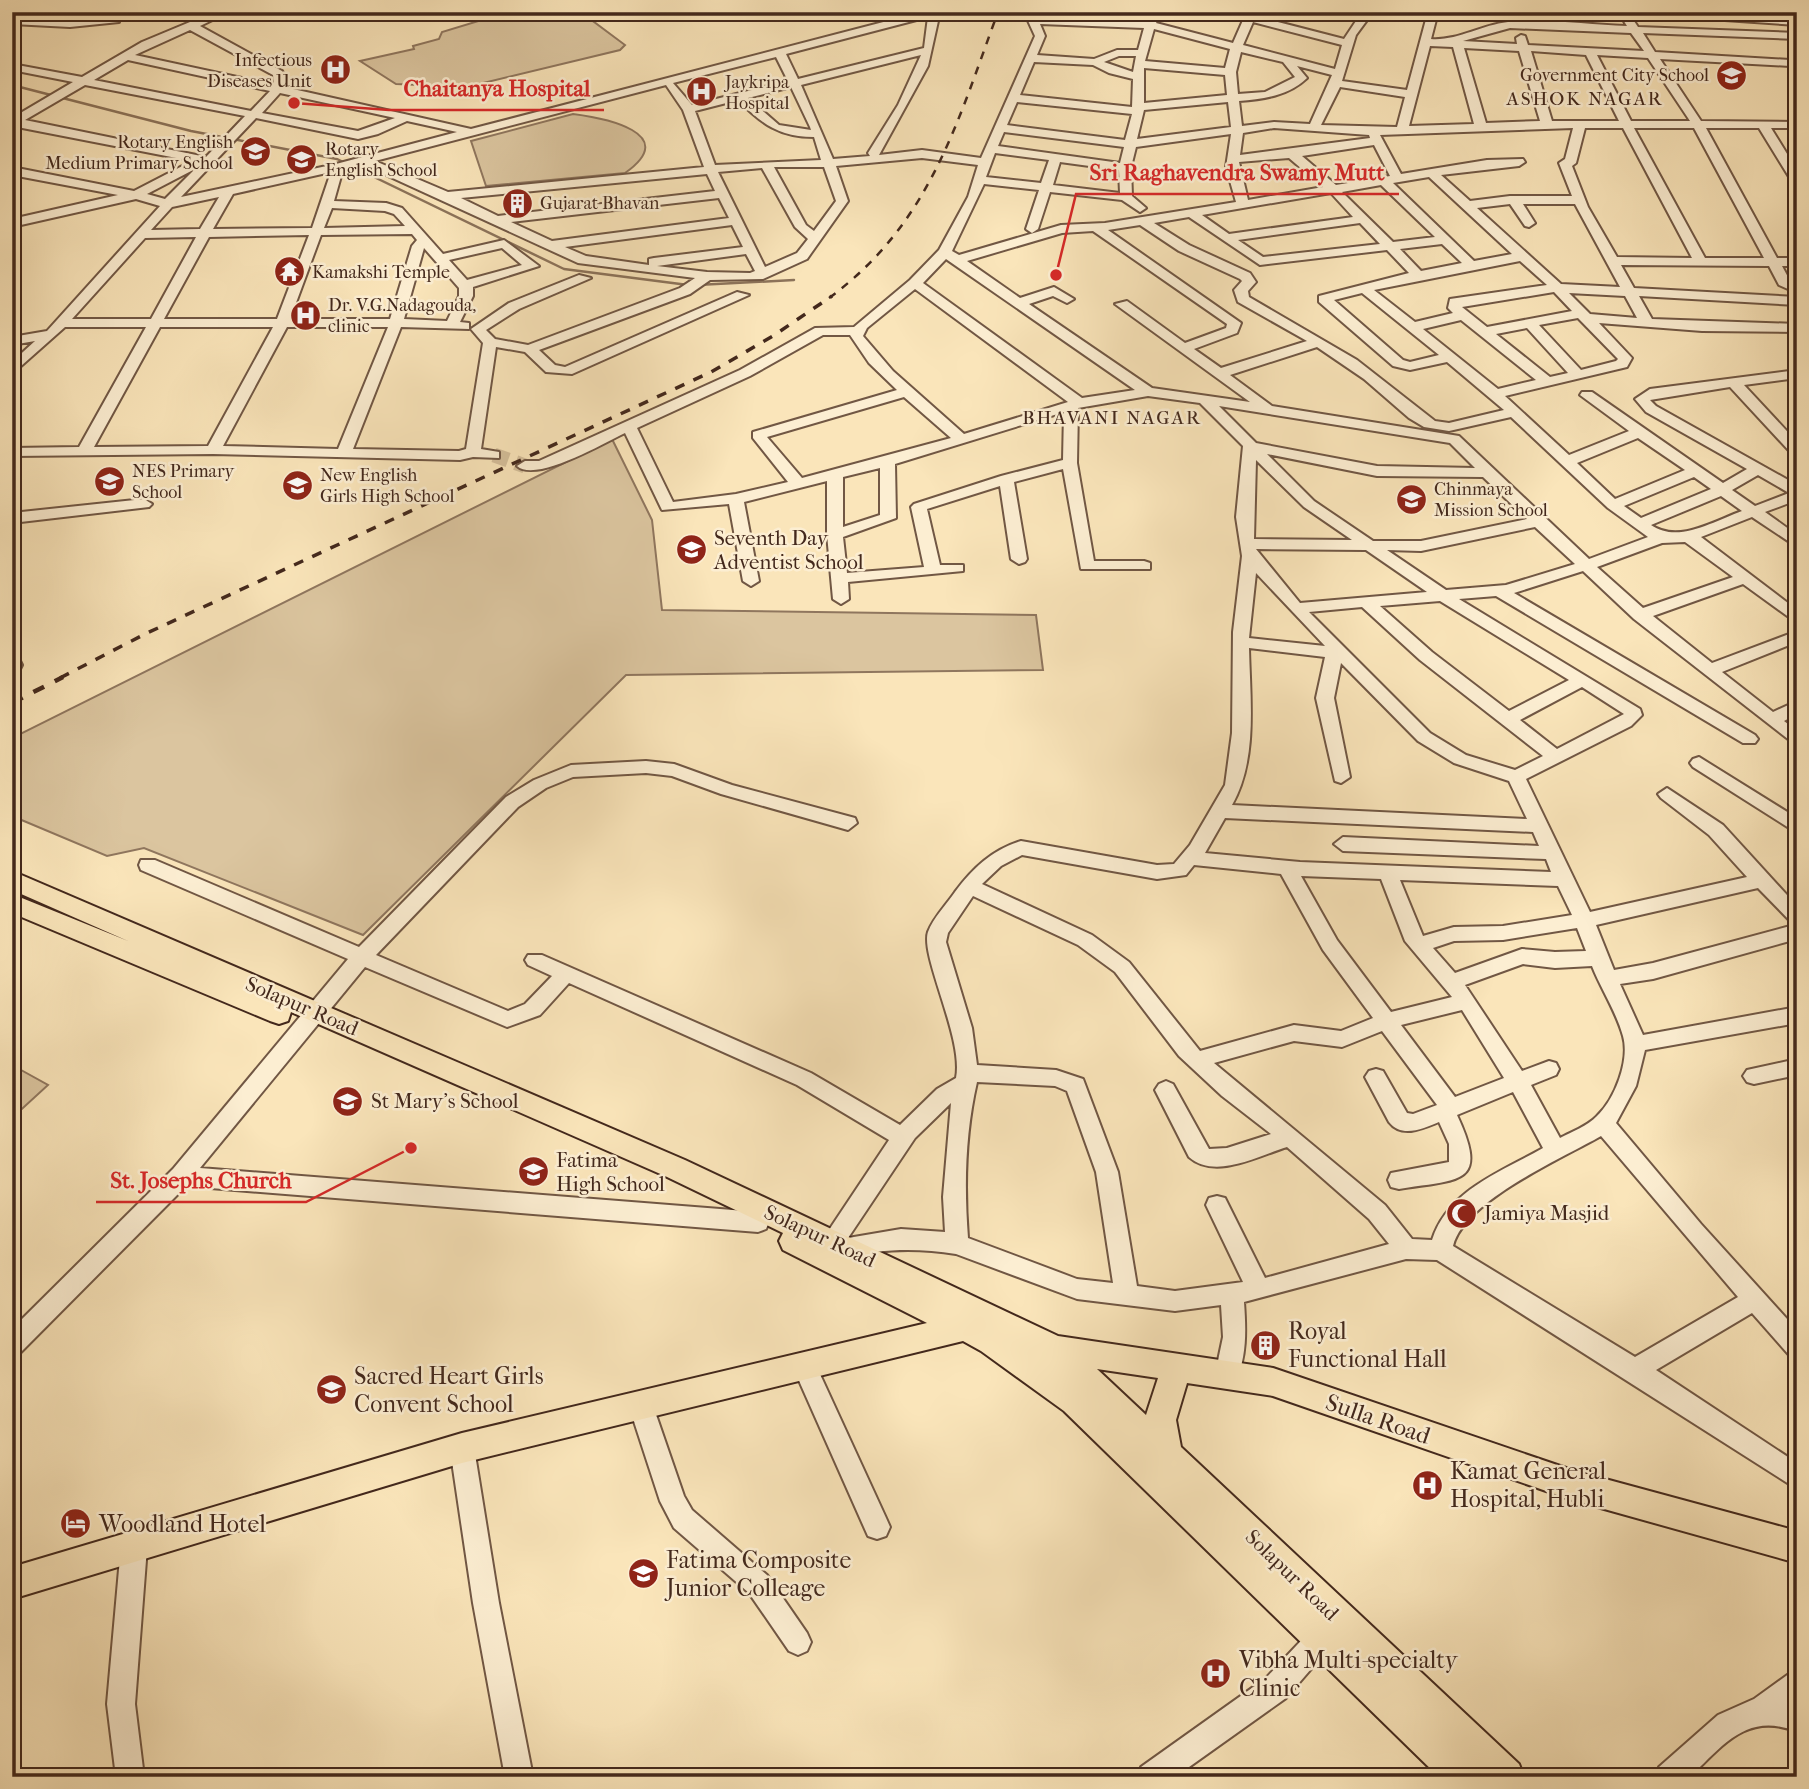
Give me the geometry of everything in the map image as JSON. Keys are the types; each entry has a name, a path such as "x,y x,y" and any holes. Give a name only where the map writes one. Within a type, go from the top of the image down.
{"main road":[{"name":"Solapur Road","path":"12,880 758,1222 864,1279 983,1329"},
{"name":"Solapur Road","path":"12,902 312,1019 675,1168 838,1245 983,1329"},
{"name":"Sulla Road","path":"983,1329 1055,1349 1273,1382 1573,1485 1797,1547"},
{"path":"12,1583 462,1448 806,1367 983,1329 1075,1401 1465,1777"},
{"name":"Solapur Road","path":"1055,1349 1506,1777"},
{"path":"1167,1454 1159,1433 1160,1416 1178,1368"}],"street":[{"path":"12,21 70,24 115,20 113,12"},
{"path":"13,122 87,82 146,44 224,12"},
{"path":"1157,12 1150,25 1139,65 1138,109 1125,167 1126,197 1140,214 1184,248 1245,276 1249,282 1241,290 1243,299 1345,358 1429,425 1449,427 1518,416"},
{"path":"1228,12 1347,43"},
{"path":"1402,130 1433,12"},
{"path":"1623,12 1698,125 1771,262 1784,282 1797,289"},
{"path":"1651,12 1760,20 1793,19"},
{"path":"12,171 136,195 168,204 360,161 594,98 780,54 934,13 934,27 928,50 894,123 874,153"},
{"path":"1314,128 1336,78 1347,43 1366,13"},
{"path":"1243,205 1233,175 1232,159 1237,130 1231,99 1230,72 1236,48 1250,16"},
{"path":"1031,17 1086,23 1150,25 1286,59 1336,78 1410,94"},
{"path":"1031,17 1040,36"},
{"path":"1760,20 1794,68"},
{"path":"951,256 988,155 1040,36 1086,23"},
{"path":"12,370 51,334 208,160 229,143 278,89 281,81 278,73 190,25"},
{"path":"1517,25 1547,124"},
{"path":"1481,127 1455,40 1475,32 1517,25 1797,36"},
{"path":"1423,42 1794,68"},
{"path":"689,109 928,50"},
{"path":"360,161 501,219 583,260 706,276 762,275 802,256 841,206 841,197 829,161 796,83 780,54"},
{"path":"1095,62 1113,54 1139,65"},
{"path":"1591,54 1657,184 1700,261"},
{"path":"128,57 473,132"},
{"path":"1029,58 1095,62 1113,71 1139,65 1230,72"},
{"path":"1012,99 1138,109 1231,99 1278,92 1297,83 1299,75 1286,59"},
{"path":"12,67 367,135 406,117"},
{"path":"671,86 689,109 711,170 762,275"},
{"path":"742,98 775,130 787,134 818,134"},
{"path":"13,122 208,160"},
{"path":"1232,159 1292,154 1402,130 1547,124 1797,125"},
{"path":"1000,128 1129,144 1273,125 1375,137"},
{"path":"1580,125 1567,163 1578,200 1647,323"},
{"path":"1763,125 1797,180"},
{"path":"1375,137 1391,181 1471,265"},
{"path":"829,161 874,153 925,149 988,155"},
{"path":"446,196 766,164 922,154 1056,156 1125,167"},
{"path":"1292,154 1334,190 1418,275"},
{"path":"1031,229 1056,156"},
{"path":"12,223 136,195 208,160"},
{"path":"963,440 908,391 856,336 858,331 915,283 951,256 1061,229 1096,228 1140,214 1190,212 1243,205 1519,162"},
{"path":"766,164 802,227 815,238"},
{"path":"213,450 282,323 339,166"},
{"path":"1433,174 1557,288 1626,361 1549,383 1495,394"},
{"path":"980,180 1126,197"},
{"path":"85,450 228,191"},
{"path":"501,219 724,194"},
{"path":"1469,205 1514,200 1578,200"},
{"path":"1514,200 1529,223"},
{"path":"327,204 393,208 465,285 466,296 453,323"},
{"path":"1190,212 1252,258 1269,262 1445,240"},
{"path":"1224,239 1363,219"},
{"path":"550,245 737,221"},
{"path":"1096,228 1234,323 1232,330 1183,348"},
{"path":"142,234 316,231 419,235"},
{"path":"344,453 396,323 419,235"},
{"path":"442,258 504,243 532,266 465,285"},
{"path":"480,249 503,274"},
{"path":"621,265 750,250"},
{"path":"951,256 1148,392"},
{"path":"1449,357 1410,366 1398,363 1324,299 1418,275 1523,256"},
{"path":"1611,261 1797,262"},
{"path":"61,323 453,323 478,329 490,342 529,349 685,291 706,276"},
{"path":"478,329 514,306 584,278"},
{"path":"915,283 1075,405"},
{"path":"1364,288 1495,394 1613,505 1660,538"},
{"path":"1549,383 1488,331 1464,315 1455,307 1454,302 1557,288 1797,301"},
{"path":"1018,303 1054,291 1067,299"},
{"path":"529,349 551,369 567,371 742,295"},
{"path":"1122,304 1269,409"},
{"path":"1412,327 1464,315"},
{"path":"1488,331 1529,322 1584,316 1647,323 1797,328"},
{"path":"1529,322 1578,375"},
{"path":"525,466 541,466 745,373 820,331 858,331"},
{"path":"12,341 51,334"},
{"path":"472,452 475,447 490,342"},
{"path":"1221,373 1318,342"},
{"path":"1797,387 1790,375 1650,393 1643,399 1651,408 1797,493"},
{"path":"1732,381 1797,452"},
{"path":"799,485 758,435 908,391"},
{"path":"628,425 652,470 667,507 736,499 799,485 963,440 1075,405 1148,392 1459,441 1487,473 1640,615 1797,740"},
{"path":"1587,395 1797,542"},
{"path":"1204,399 1309,504 1441,595 1627,705 1633,715 1557,758 1516,777 1460,759 1424,737 1335,650 1248,550"},
{"path":"1075,405 1070,463 1087,566 1144,566"},
{"path":"1434,436 1518,416"},
{"path":"1566,462 1639,432"},
{"path":"1250,445 1377,471 1487,473"},
{"path":"957,1244 954,1197 958,1118 966,1078 962,1028 936,942 938,932 989,863 1003,853 1021,848 1157,872 1179,870 1189,858 1234,785 1239,746 1250,445"},
{"path":"12,452 213,450 460,456 472,452 494,455"},
{"path":"887,462 888,517"},
{"path":"835,534 1006,479 1070,463"},
{"path":"1639,524 1721,490 1758,469"},
{"path":"1613,505 1694,472"},
{"path":"835,476 835,534 841,599"},
{"path":"1006,479 1019,559"},
{"path":"1296,608 1499,591 1587,565 1660,538 1686,537 1797,493"},
{"path":"736,499 751,581"},
{"path":"12,518 144,504"},
{"path":"919,507 933,571"},
{"path":"1248,550 1437,544 1539,521"},
{"path":"1686,537 1704,546 1797,618"},
{"path":"840,578 957,568"},
{"path":"1640,615 1745,578"},
{"path":"1499,591 1749,740"},
{"path":"1366,602 1426,656 1557,758"},
{"path":"1711,670 1797,635"},
{"path":"1241,642 1335,650"},
{"path":"1335,650 1325,698 1342,777"},
{"path":"1508,719 1582,680"},
{"path":"1773,719 1797,707"},
{"path":"1699,763 1797,827"},
{"path":"12,1345 181,1176 362,957 512,802 540,784 571,771 646,767 674,770 727,790 848,823"},
{"path":"1441,1250 1446,1225 1474,1198 1604,1125 1615,1110 1627,1080 1636,1044 1584,920 1516,777"},
{"path":"1667,794 1716,830 1797,919"},
{"path":"1219,811 1540,826"},
{"path":"1343,844 1553,853"},
{"path":"1189,858 1287,868 1565,879"},
{"path":"148,866 507,1019 519,1019 531,1012 565,974"},
{"path":"1287,868 1330,945 1448,1110 1460,1144 1461,1162 1455,1170 1399,1180"},
{"path":"1388,873 1409,930 1418,945 1466,1001 1518,1082 1556,1152"},
{"path":"1418,945 1454,934 1503,933 1584,920 1764,880"},
{"path":"971,887 1085,940 1122,967 1196,1060 1377,1212 1406,1249"},
{"path":"1607,979 1653,971 1797,932"},
{"path":"1452,982 1522,956 1555,960 1598,958"},
{"path":"535,960 804,1079 904,1138"},
{"path":"1196,1060 1294,1033 1342,1039 1386,1021 1466,1001"},
{"path":"1636,1044 1797,1015"},
{"path":"1754,1076 1797,1067"},
{"path":"1376,1077 1401,1121 1414,1123 1549,1069"},
{"path":"838,1245 904,1138 946,1093 966,1078 1056,1078 1076,1085 1107,1172 1119,1233 1126,1294"},
{"path":"1166,1090 1197,1151 1205,1158 1227,1157 1290,1137"},
{"path":"1604,1125 1797,1347"},
{"path":"1455,1170 1474,1198"},
{"path":"181,1176 758,1222"},
{"path":"1217,1205 1259,1290"},
{"path":"838,1245 881,1238 910,1237 957,1244 1077,1289 1175,1301 1259,1290 1406,1249 1441,1250 1636,1370 1797,1477"},
{"path":"1227,1375 1234,1337 1232,1293"},
{"path":"1636,1370 1754,1300"},
{"path":"806,1367 877,1527"},
{"path":"641,1406 673,1501 684,1519 758,1584 778,1609 798,1642"},
{"path":"462,1448 486,1603 519,1777"},
{"path":"130,1777 121,1704 134,1547"},
{"path":"1150,1777 1276,1688 1321,1639"},
{"path":"1670,1777 1746,1712 1764,1707 1797,1681"},
{"path":"1764,1707 1797,1718"}],"shaded area":[{"path":"508,12 565,12 590,19 625,45 620,50 475,85 396,84 360,61 414,49 413,46 439,39 442,32"},
{"path":"573,114 602,119 632,130 642,138 645,147 640,159 625,173 486,186 471,141"},
{"path":"612,439 652,520 662,610 1036,615 1043,670 626,675 363,935 144,848 107,856 12,816 12,738"},
{"path":"12,1065 48,1085 12,1118"}],"waterway":[{"path":"12,85 191,131 337,159 564,269 688,285"},
{"path":"697,285 794,280"}],"tunnel":[{"path":"494,455 525,466"}],"railway":[{"path":"829,298 864,269 892,238 916,204 953,132 998,12"},
{"path":"60,678 145,634 711,372 773,336 832,296"},
{"path":"12,703 63,677"}],"place":[{"name":"Infectious Diseases Unit","path":"335,70"},
{"name":"Government City School","path":"1732,75"},
{"name":"Jaykripa Hospital","path":"702,92"},
{"name":"Chaitanya Hospital","path":"294,103"},
{"name":"Rotary English Medium Primary School","path":"256,152"},
{"name":"Rotary English School","path":"302,159"},
{"name":"Gujarat Bhavan","path":"517,203"},
{"name":"Kamakshi Temple","path":"289,272"},
{"name":"Sri Raghavendra Swamy Mutt","path":"1056,275"},
{"name":"Dr. V.G.Nadagouda, clinic","path":"305,315"},
{"name":"NES Primary School","path":"109,481"},
{"name":"New English Girls High School","path":"297,485"},
{"name":"Chinmaya Mission School","path":"1411,499"},
{"name":"Seventh Day Adventist School","path":"691,550"},
{"name":"St Mary's School","path":"348,1101"},
{"name":"St. Josephs Church","path":"411,1148"},
{"name":"Fatima High School","path":"533,1172"},
{"name":"Jamiya Masjid","path":"1461,1213"},
{"name":"Royal Functional Hall","path":"1265,1345"},
{"name":"Sacred Heart Girls Convent School","path":"331,1390"},
{"name":"Kamat General Hospital, Hubli","path":"1427,1485"},
{"name":"Woodland Hotel","path":"76,1524"},
{"name":"Fatima Composite Junior Colleage","path":"643,1574"},
{"name":"Vibha Multi-specialty Clinic","path":"1216,1674"}],"district":[{"name":"ASHOK NAGAR","path":"1585,99"},
{"name":"BHAVANI NAGAR","path":"1112,418"}]}
